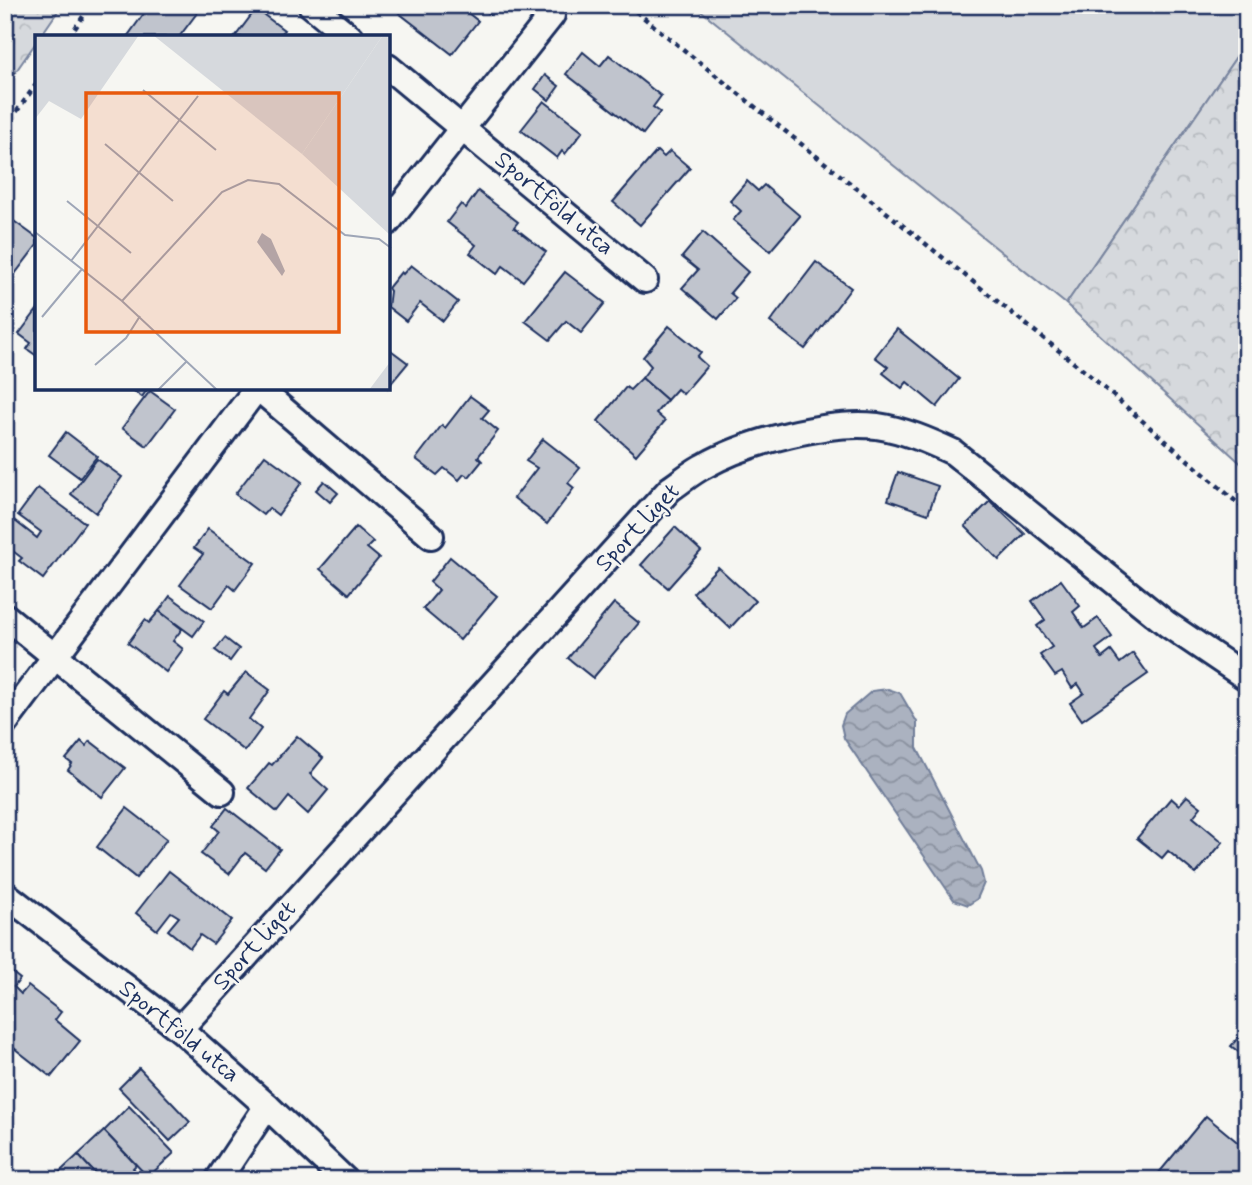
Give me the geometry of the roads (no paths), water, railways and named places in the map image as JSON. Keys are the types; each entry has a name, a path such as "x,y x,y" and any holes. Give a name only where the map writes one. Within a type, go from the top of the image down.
{"street":[{"path":"311,5 348,35"},
{"path":"390,219 552,15"},
{"name":"Sportföld utca","path":"390,69 645,280"},
{"path":"5,723 256,390"},
{"path":"260,390 431,536"},
{"name":"Sport liget","path":"180,1029 670,489 705,465 747,446 801,433 842,427 876,426 917,436 953,452 1167,624 1247,678"},
{"path":"5,616 222,792"},
{"name":"Sportföld utca","path":"5,894 180,1029 345,1180"},
{"path":"218,1180 267,1106"}],"water":[{"path":"888,689 900,693 917,722 917,748 981,871 984,883 977,899 968,905 954,900 844,738 841,725 845,714 872,691"}]}
